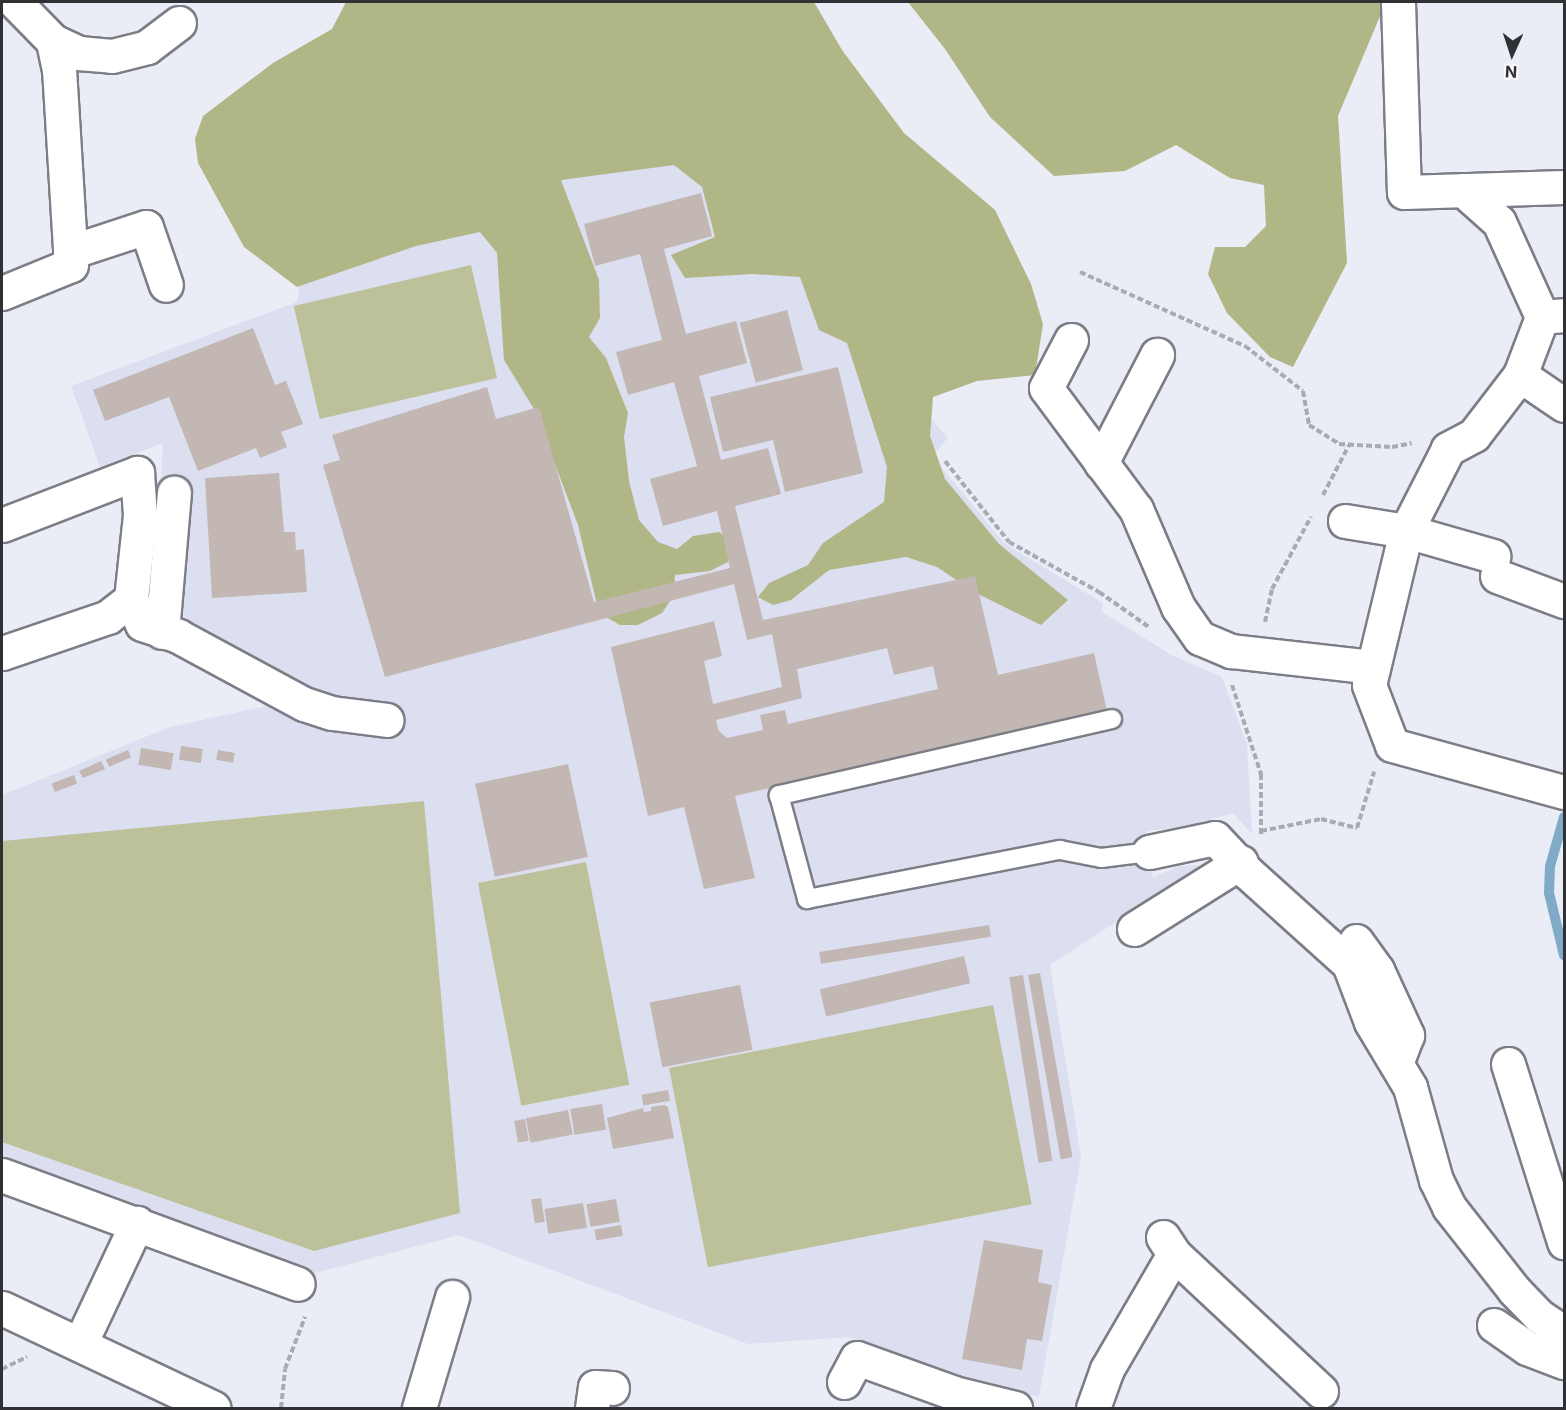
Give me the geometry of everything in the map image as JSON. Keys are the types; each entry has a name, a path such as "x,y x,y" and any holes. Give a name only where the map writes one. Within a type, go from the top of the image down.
{"street":[{"path":"15,2 53,41 78,53 112,56 147,47 179,23"},
{"path":"1398,2 1404,192 1564,186"},
{"path":"2,292 71,265 59,70 53,41"},
{"path":"1463,190 1499,222 1553,316 1520,375 1474,435 1448,449 1406,531 1368,685 1392,745 1564,792"},
{"path":"70,252 146,227 166,285"},
{"path":"1071,340 1046,388 1136,509 1178,607 1200,638 1231,651 1373,667"},
{"path":"1101,463 1157,355"},
{"path":"1520,375 1564,405"},
{"path":"2,525 136,472 140,515 131,599 141,624 178,636 304,704 332,713 387,720"},
{"path":"162,632 174,493"},
{"path":"1345,520 1406,531 1495,566 1564,601"},
{"path":"2,653 108,617 131,599"},
{"path":"1149,852 1215,838 1251,854 1349,964 1371,1022 1397,1061 1421,1117 1436,1180 1449,1207 1514,1290 1539,1316 1564,1333"},
{"path":"1134,930 1251,854"},
{"path":"1356,941 1377,970 1407,1035 1397,1061"},
{"path":"1508,1064 1564,1242"},
{"path":"2,1175 137,1223 303,1298"},
{"path":"80,1344 137,1223"},
{"path":"1093,1408 1107,1369 1169,1245 1321,1391"},
{"path":"419,1408 452,1297"},
{"path":"2,1308 214,1408"},
{"path":"1494,1324 1527,1348 1564,1362"},
{"path":"844,1382 857,1358 950,1401 1015,1408"}],"lane":[{"path":"1112,720 779,795 807,899 1060,850 1101,858 1149,852"}],"path":[{"path":"1080,272 1245,346 1303,391 1309,425 1339,444 1392,447 1431,438 1448,449"},
{"path":"1230,679 1261,774 1260,831 1251,854"},
{"path":"1260,831 1321,819 1357,828 1378,757 1392,745"},
{"path":"281,1408 285,1369 303,1298"}],"shaded area":[{"path":"775,62 886,368 948,438 932,456 1005,544 1103,603 1102,612 1173,656 1222,677 1247,745 1252,834 1233,813 1185,827 1146,831 1153,878 1179,866 1203,865 1050,965 1081,1157 1039,1397 978,1383 850,1337 748,1344 459,1235 308,1275 2,1163 2,795 170,727 303,698 193,634 179,619 186,488 161,483 163,443 100,467 71,386 297,302 322,141"}],"green space":[{"path":"346,2 814,2 842,50 904,133 995,210 1031,284 1043,324 1035,375 977,381 933,397 930,436 945,479 999,544 1068,600 1041,625 976,593 937,567 906,557 829,570 791,600 773,605 758,597 769,583 808,565 823,543 884,502 887,467 847,343 819,330 800,277 753,274 685,278 671,255 715,237 702,187 674,165 561,180 599,280 600,318 589,337 606,358 628,413 624,437 629,481 639,520 658,542 677,549 693,536 719,532 736,545 728,562 710,571 675,575 674,595 662,613 638,625 620,625 599,613 578,525 534,409 504,360 497,253 480,232 416,246 297,287 244,247 198,163 195,139 203,116 273,63 332,29"},
{"path":"908,2 1386,2 1338,116 1347,263 1293,367 1270,357 1227,313 1208,274 1215,247 1245,247 1266,226 1264,185 1230,178 1176,145 1125,171 1054,176 990,117 945,49"},
{"path":"471,265 497,378 320,419 294,306"},
{"path":"424,801 460,1213 314,1251 2,1142 2,841"},
{"path":"586,862 629,1085 521,1106 478,883"},
{"path":"993,1005 1032,1204 708,1267 669,1068"}],"building":[{"path":"701,193 712,236 664,249 686,334 736,321 747,363 699,376 721,460 768,448 781,494 735,506 763,620 975,576 998,675 1094,653 1107,711 735,796 755,878 704,889 684,807 648,816 611,647 714,621 722,656 704,661 713,704 782,687 772,634 747,640 734,584 385,677 323,465 340,460 332,435 487,387 496,419 539,407 594,602 730,568 717,511 663,526 650,479 697,466 674,382 628,395 616,352 662,340 640,254 595,266 584,224","holes":["887,648 894,675 933,666 938,689 788,724 785,710 760,715 763,730 727,738 719,731 716,720 802,698 797,669"]},
{"path":"787,310 803,370 756,383 740,323"},
{"path":"253,328 275,385 286,381 303,424 281,432 287,447 260,458 256,448 198,471 169,397 105,421 93,390"},
{"path":"838,367 863,473 785,492 773,440 723,452 710,397"},
{"path":"279,473 284,532 295,532 296,550 304,549 307,592 212,598 205,478"},
{"path":"181,746 203,749 201,763 179,760"},
{"path":"141,748 174,753 171,770 138,765"},
{"path":"128,750 131,757 109,767 106,759"},
{"path":"218,750 235,753 233,763 216,760"},
{"path":"101,761 105,769 83,778 79,771"},
{"path":"568,764 588,857 495,877 475,784"},
{"path":"74,775 77,783 55,792 52,784"},
{"path":"989,925 991,937 821,964 819,952"},
{"path":"964,956 970,983 826,1017 820,989"},
{"path":"1040,973 1072,1157 1061,1159 1028,975"},
{"path":"1023,975 1052,1161 1039,1163 1009,977"},
{"path":"740,985 753,1050 662,1067 650,1003"},
{"path":"668,1090 670,1101 643,1106 641,1095"},
{"path":"602,1104 606,1130 574,1135 570,1109"},
{"path":"664,1105 668,1107 674,1138 613,1149 607,1118 643,1108 644,1112 651,1111 651,1107"},
{"path":"568,1110 573,1135 531,1143 526,1118"},
{"path":"525,1119 529,1141 518,1143 514,1121"},
{"path":"541,1198 545,1222 535,1223 531,1200"},
{"path":"616,1199 620,1222 590,1227 586,1204"},
{"path":"583,1203 587,1228 548,1234 544,1209"},
{"path":"621,1225 623,1236 596,1241 594,1230"},
{"path":"984,1240 1043,1250 1038,1282 1052,1285 1042,1341 1027,1339 1022,1370 962,1359"}],"waterway":[{"path":"1564,817 1550,866 1549,893 1564,955"}]}
